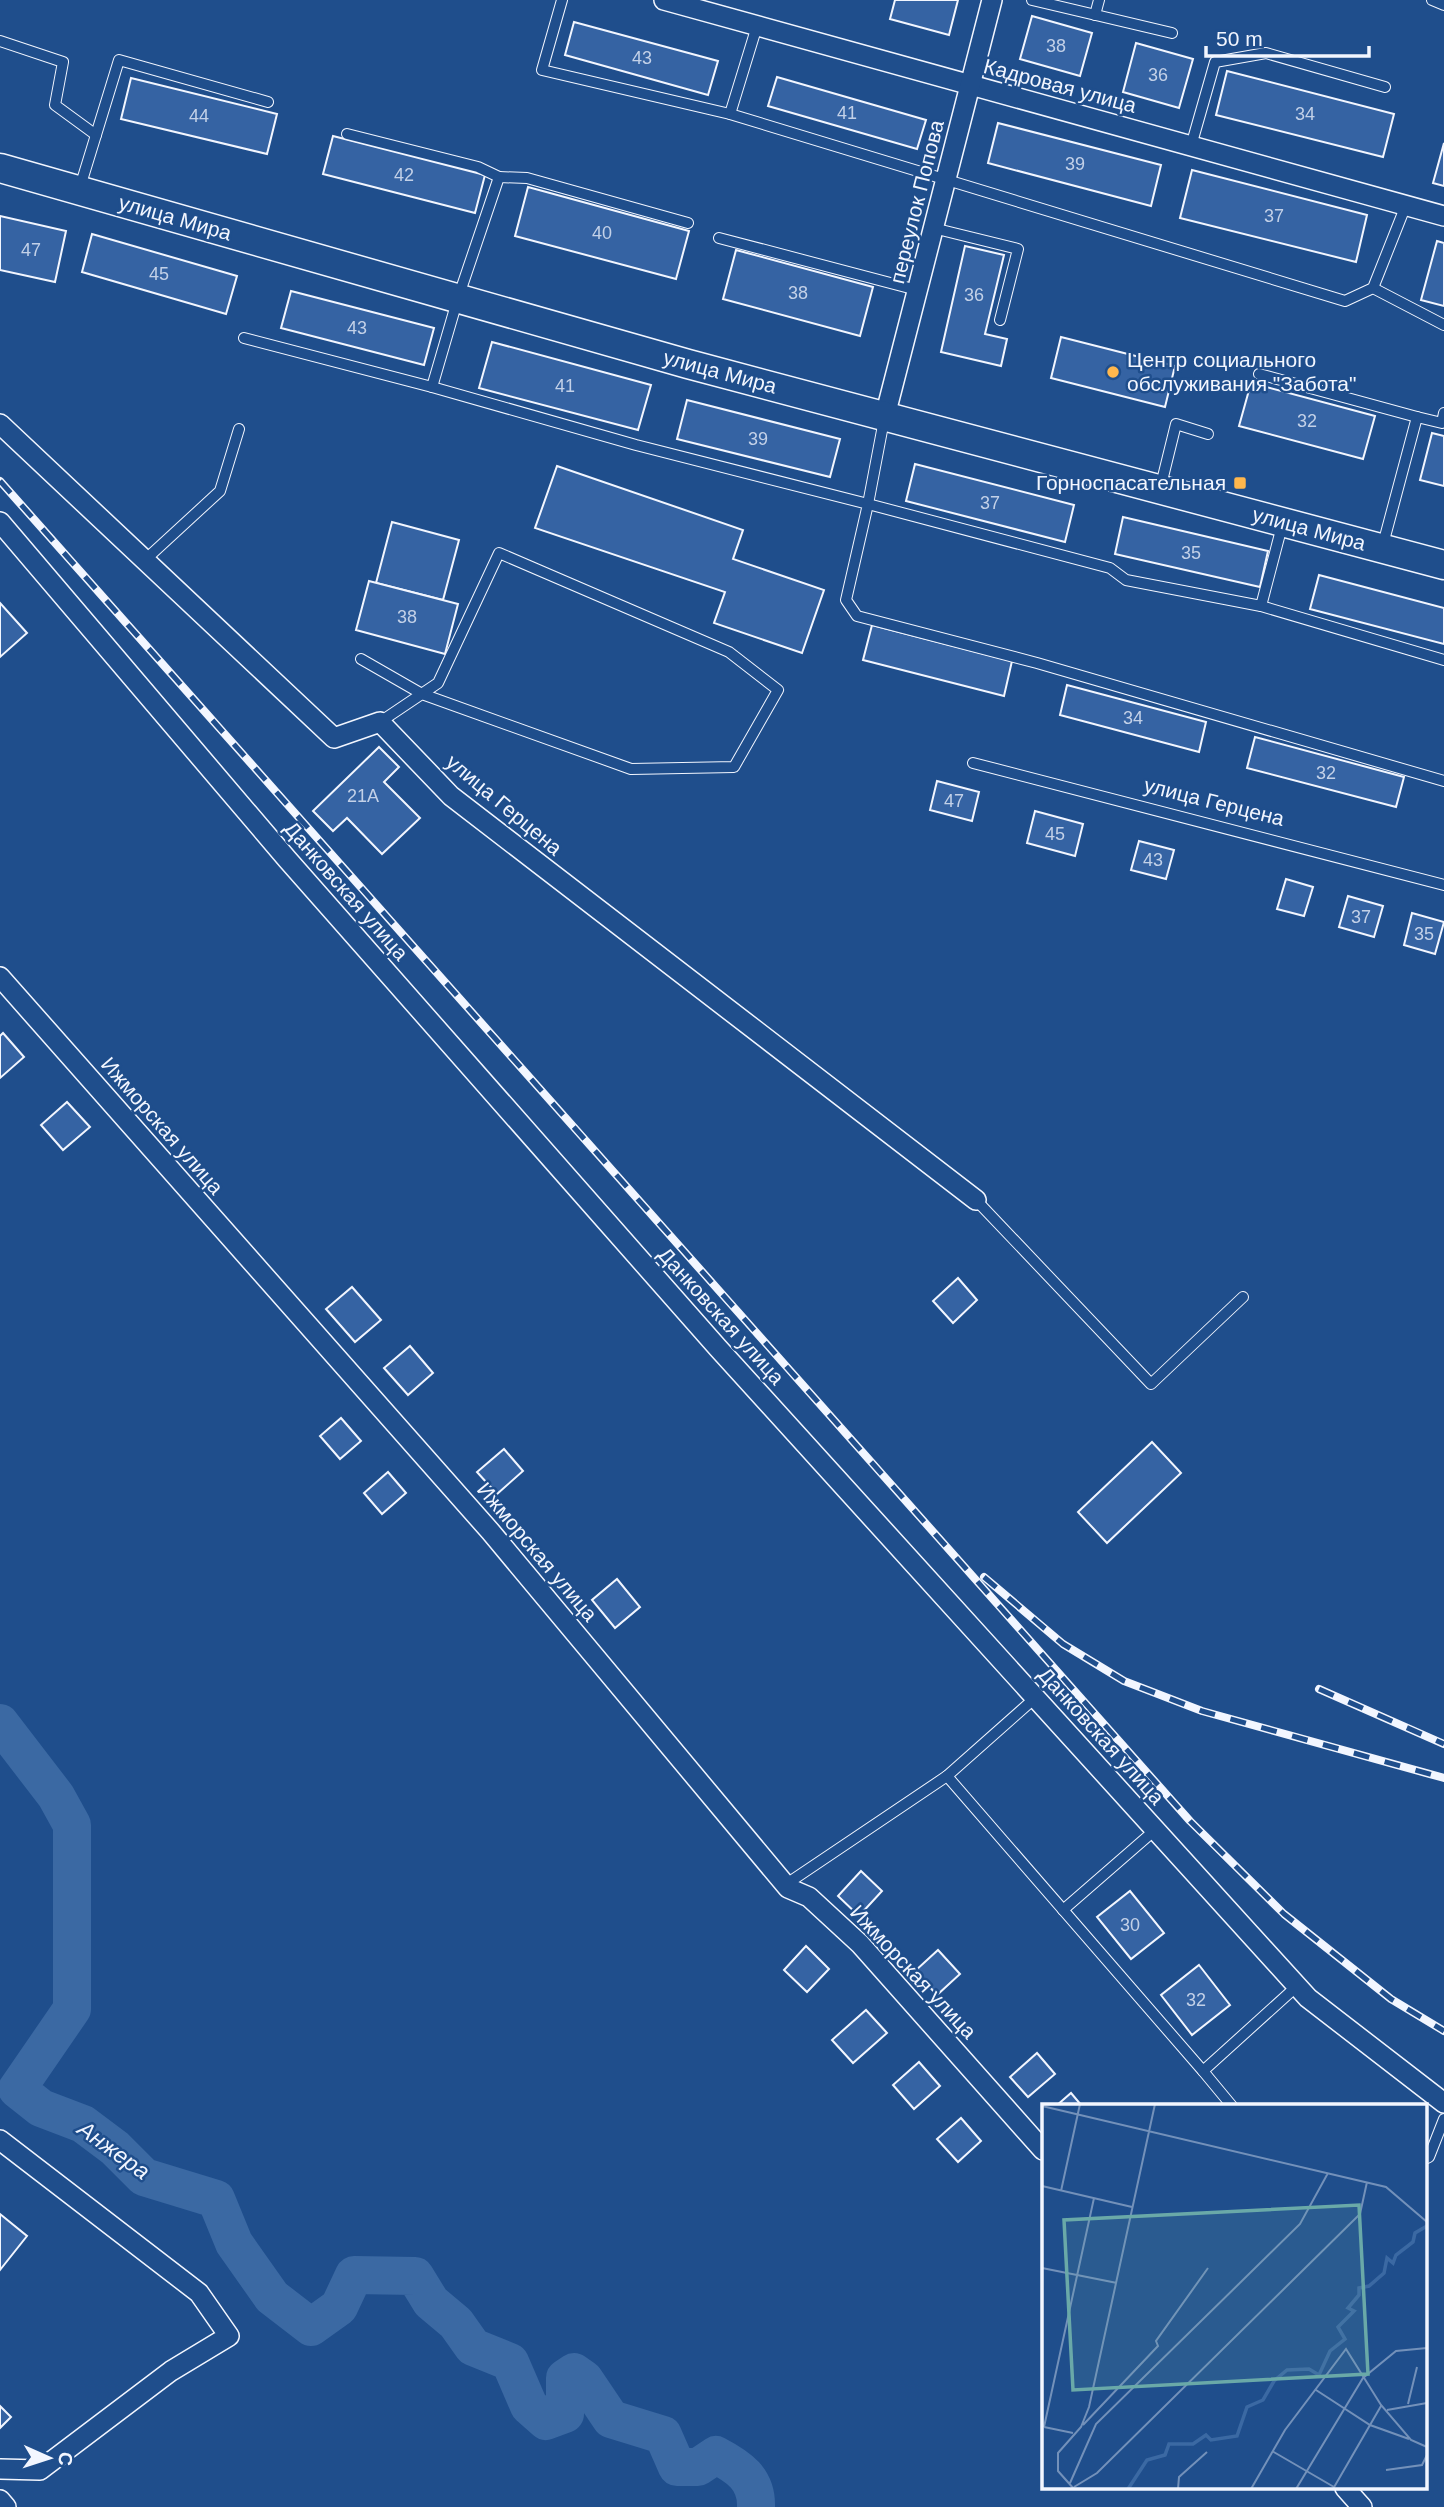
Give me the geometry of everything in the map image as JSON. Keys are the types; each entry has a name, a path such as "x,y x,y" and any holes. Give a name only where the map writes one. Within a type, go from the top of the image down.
{"main road":[{"name":"улица Мира","path":"0,169 688,364 1444,565"}],"street":[{"name":"Кадровая улица","path":"664,0 1444,216"},
{"name":"переулок Попова","path":"885,416 992,0"},
{"path":"0,424 334,738 380,722"},
{"name":"Данковская улица","path":"0,522 287,859 617,1234 1297,1986 1308,1998 1444,2103"},
{"name":"улица Герцена","path":"380,722 451,796 975,1200"},
{"name":"Ижморская улица","path":"0,976 490,1531 783,1886 810,1897 860,1944 1042,2149"},
{"path":"0,2140 199,2293 229,2336 171,2371 40,2470 0,2469"},
{"path":"1347,2490 1362,2507"},
{"path":"0,2500 6,2507"}],"lane":[{"path":"562,0 542,70 730,114 1345,301 1374,288 1406,205"},
{"path":"1032,0 1172,33"},
{"path":"1095,15 1099,0"},
{"path":"1432,0 1444,5"},
{"path":"730,114 757,26"},
{"path":"0,41 63,62 55,105 96,135"},
{"path":"1191,146 1215,62 1266,53 1385,87"},
{"path":"79,191 118,60 268,102"},
{"path":"347,134 478,167 499,177 527,178 688,223"},
{"path":"432,387 458,298 499,177"},
{"path":"933,228 1018,249 1000,320"},
{"path":"719,238 917,290"},
{"path":"1374,288 1444,325"},
{"path":"244,338 432,387 636,445 1110,568 1126,580 1261,606 1444,660"},
{"path":"1259,374 1442,423 1444,413"},
{"path":"885,416 846,600 856,616 1037,663 1444,781"},
{"path":"1382,548 1417,416"},
{"path":"1160,489 1176,424 1208,434"},
{"path":"145,561 220,491 239,429"},
{"path":"1261,606 1283,522"},
{"path":"361,659 422,694 632,769 734,767 778,690 729,652 499,553 438,683 422,694 380,722"},
{"name":"улица Герцена","path":"973,763 1444,885"},
{"path":"975,1200 1151,1384 1242,1297"},
{"path":"783,1886 947,1776 1035,1698"},
{"path":"947,1776 1230,2104"},
{"path":"1063,1910 1156,1830"},
{"path":"1203,2071 1297,1986"},
{"path":"1426,2158 1429,2157 1444,2119"}],"building":[{"path":"895,0 958,0 949,35 890,19"},
{"path":"1032,16 1092,33 1080,76 1020,59"},
{"path":"574,22 718,61 708,95 565,55"},
{"path":"1136,43 1193,59 1179,108 1123,92"},
{"path":"1227,71 1394,114 1383,157 1216,115"},
{"path":"777,77 926,120 917,149 768,106"},
{"path":"131,78 277,114 267,154 121,119"},
{"path":"998,123 1161,165 1151,206 988,163"},
{"path":"333,136 485,175 475,213 323,174"},
{"path":"1444,143 1444,186 1433,183"},
{"path":"1192,170 1367,215 1356,262 1180,218"},
{"path":"528,187 689,231 676,279 515,236"},
{"path":"0,216 66,231 55,282 0,270"},
{"path":"92,234 237,276 226,314 82,272"},
{"path":"1437,241 1444,243 1444,306 1421,300"},
{"path":"965,246 1004,255 985,334 1007,339 1001,366 941,352"},
{"path":"736,250 873,287 860,336 723,299"},
{"path":"291,291 434,328 424,365 281,328"},
{"name":"Центр социального обслуживания \"Забота\"","path":"1061,337 1175,366 1165,407 1051,378"},
{"path":"492,342 651,385 638,430 479,388"},
{"path":"1251,383 1375,416 1363,459 1239,426"},
{"path":"687,400 840,439 830,477 677,439"},
{"path":"1432,433 1444,436 1444,486 1420,480"},
{"path":"915,464 1074,505 1065,542 906,501"},
{"path":"557,466 743,530 733,559 824,590 802,653 714,623 725,592 535,528"},
{"path":"1123,517 1268,551 1260,587 1115,554"},
{"path":"392,522 459,540 443,600 376,583"},
{"path":"1319,575 1444,608 1444,644 1310,609"},
{"path":"369,581 458,604 445,654 356,630"},
{"path":"0,603 27,633 0,657"},
{"path":"872,625 1012,661 1004,696 863,660"},
{"path":"1067,685 1206,722 1199,752 1060,715"},
{"path":"1255,737 1404,777 1396,807 1247,768"},
{"path":"379,747 399,767 384,782 420,818 382,854 347,818 333,831 313,811"},
{"path":"937,781 979,792 972,821 930,810"},
{"path":"1035,811 1083,824 1075,856 1027,843"},
{"path":"1139,841 1174,850 1166,879 1131,870"},
{"path":"1286,879 1313,887 1304,916 1277,909"},
{"path":"1348,896 1383,906 1374,937 1339,927"},
{"path":"1412,913 1444,922 1435,954 1404,945"},
{"path":"3,1033 24,1057 0,1078 0,1036"},
{"path":"67,1102 90,1127 63,1150 41,1125"},
{"path":"958,1278 977,1300 953,1323 933,1301"},
{"path":"352,1287 381,1320 355,1342 326,1309"},
{"path":"410,1346 433,1373 408,1395 384,1368"},
{"path":"341,1418 361,1441 340,1459 320,1436"},
{"path":"1152,1442 1181,1473 1107,1543 1078,1512"},
{"path":"504,1449 523,1471 497,1494 477,1472"},
{"path":"388,1472 406,1493 382,1514 364,1493"},
{"path":"617,1579 640,1607 615,1628 592,1600"},
{"path":"861,1871 882,1891 859,1916 838,1896"},
{"path":"1130,1891 1164,1933 1131,1959 1097,1917"},
{"path":"806,1946 829,1969 807,1992 784,1970"},
{"path":"938,1950 960,1974 937,1995 915,1971"},
{"path":"1199,1965 1230,2005 1192,2035 1161,1995"},
{"path":"866,2010 887,2033 853,2063 832,2040"},
{"path":"1037,2053 1055,2074 1028,2097 1010,2077"},
{"path":"919,2062 940,2086 914,2109 893,2085"},
{"path":"1071,2093 1080,2104 1058,2104"},
{"path":"961,2118 981,2141 958,2162 937,2139"},
{"path":"0,2214 27,2236 0,2270"},
{"path":"0,2406 11,2417 0,2428"}],"waterway":[{"name":"Анжера","path":"0,1723 56,1796 72,1825 72,2009 17,2089 41,2108 83,2124 115,2148 144,2177 216,2199 234,2243 272,2297 311,2327 339,2307 354,2275 415,2276 431,2302 456,2323 473,2347 510,2362 529,2406 546,2421 565,2414 565,2378 574,2372 584,2379 611,2419 663,2435 677,2467 698,2467 716,2455 739,2469 750,2481 756,2497 756,2507"}],"railway":[{"path":"0,481 1190,1821 1284,1914 1391,1999 1444,2031"},
{"path":"984,1577 1063,1644 1124,1681 1202,1711 1444,1778"},
{"path":"1319,1689 1444,1744"}],"place":[{"name":"Центр социального обслуживания \"Забота\"","path":"1113,372"},
{"name":"Горноспасательная","path":"1240,483"}]}
